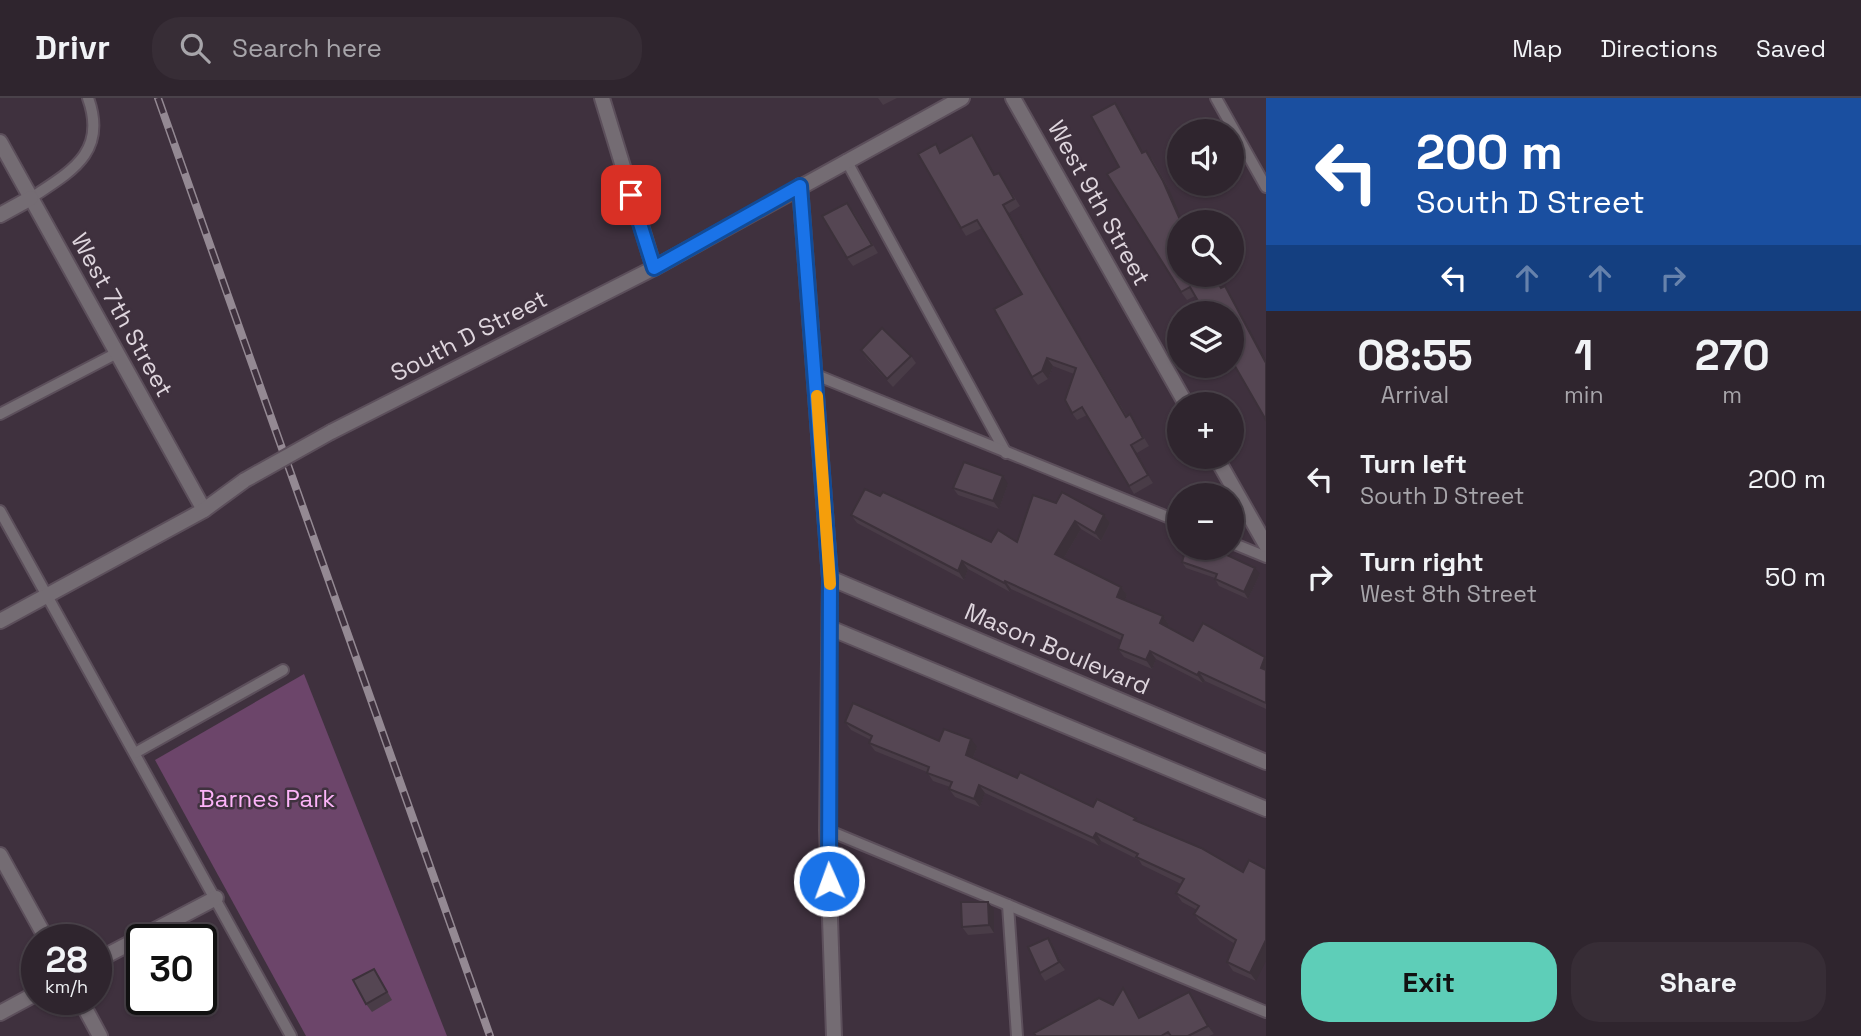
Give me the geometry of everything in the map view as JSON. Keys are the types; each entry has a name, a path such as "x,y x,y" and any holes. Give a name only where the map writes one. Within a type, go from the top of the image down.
{"street":[{"path":"601,98 654,268"},
{"name":"South D Street","path":"0,621 204,510 245,480 331,432 654,268 962,98"},
{"name":"West 9th Street","path":"1013,98 1179,392"},
{"name":"West 7th Street","path":"0,142 204,510"},
{"path":"800,186 830,578 827,830 834,1036"},
{"path":"0,215 31,198"},
{"path":"1223,469 1266,545"},
{"name":"Mason Boulevard","path":"830,578 1266,762"},
{"path":"830,628 1266,809"},
{"path":"0,855 38,924"},
{"path":"112,953 216,898"},
{"path":"0,1013 21,1002"},
{"path":"89,1015 100,1036"}],"lane":[{"path":"31,198 76,168 89,151 93,128 88,98"},
{"path":"1216,98 1266,187"},
{"path":"846,160 1006,453"},
{"path":"0,414 117,352"},
{"path":"816,375 1167,517"},
{"path":"0,511 291,1036"},
{"path":"1244,548 1266,557"},
{"path":"135,753 283,670"},
{"path":"827,830 1266,1012"},
{"path":"1008,905 1017,1036"}],"green space":[{"name":"Barnes Park","path":"304,674 447,1036 306,1036 155,760"}],"building":[{"path":"1115,103 1142,153 1146,151 1163,181 1167,196 1170,196 1176,210 1167,210 1167,270 1107,174 1119,167 1091,116"},
{"path":"972,135 994,175 999,173 1014,199 1003,205 1126,417 1130,414 1143,438 1131,445 1148,475 1129,486 1082,407 1072,413 1065,400 1076,368 1047,358 1042,371 1032,377 994,309 1022,294 977,220 961,228 918,154 936,144 940,153"},
{"path":"847,203 872,245 847,258 822,216"},
{"path":"1190,287 1226,287 1233,301 1198,301"},
{"path":"1244,322 1266,363 1266,420 1242,378 1244,378"},
{"path":"882,328 911,356 887,379 861,350"},
{"path":"964,462 1003,476 993,501 953,488"},
{"path":"865,489 880,496 883,492 991,542 998,530 1017,542 1033,495 1056,503 1062,492 1104,515 1095,533 1075,521 1055,554 1121,587 1117,597 1163,616 1160,623 1193,641 1203,623 1265,657 1261,668 1266,670 1266,703 1199,672 1197,675 1150,651 1146,660 1118,649 1123,635 1005,581 1004,583 962,561 958,571 851,515"},
{"path":"1238,560 1255,568 1244,592 1215,579 1217,574 1182,562"},
{"path":"853,703 939,741 944,729 971,739 966,755 1017,778 1020,772 1093,807 1097,799 1136,818 1134,820 1201,848 1243,872 1249,860 1266,869 1266,940 1250,973 1227,962 1236,940 1194,914 1199,906 1176,893 1184,879 1136,857 1138,854 1096,833 1093,838 979,785 974,799 949,789 952,782 927,773 929,767 869,743 872,736 845,722"},
{"path":"961,902 988,902 989,925 962,927"},
{"path":"1048,938 1059,962 1040,973 1028,947"},
{"path":"374,969 387,992 366,1004 353,980"},
{"path":"1123,988 1139,1018 1189,992 1208,1026 1188,1036 1171,1036 1168,1032 1161,1036 1036,1036 1034,1033 1099,998 1113,1005"}],"railway":[{"path":"158,98 490,1036"}],"slow traffic":[{"path":"817,396 830,584"}],"route":[{"path":"631,195 654,268 800,186 830,578 827,830 829,881"}]}
